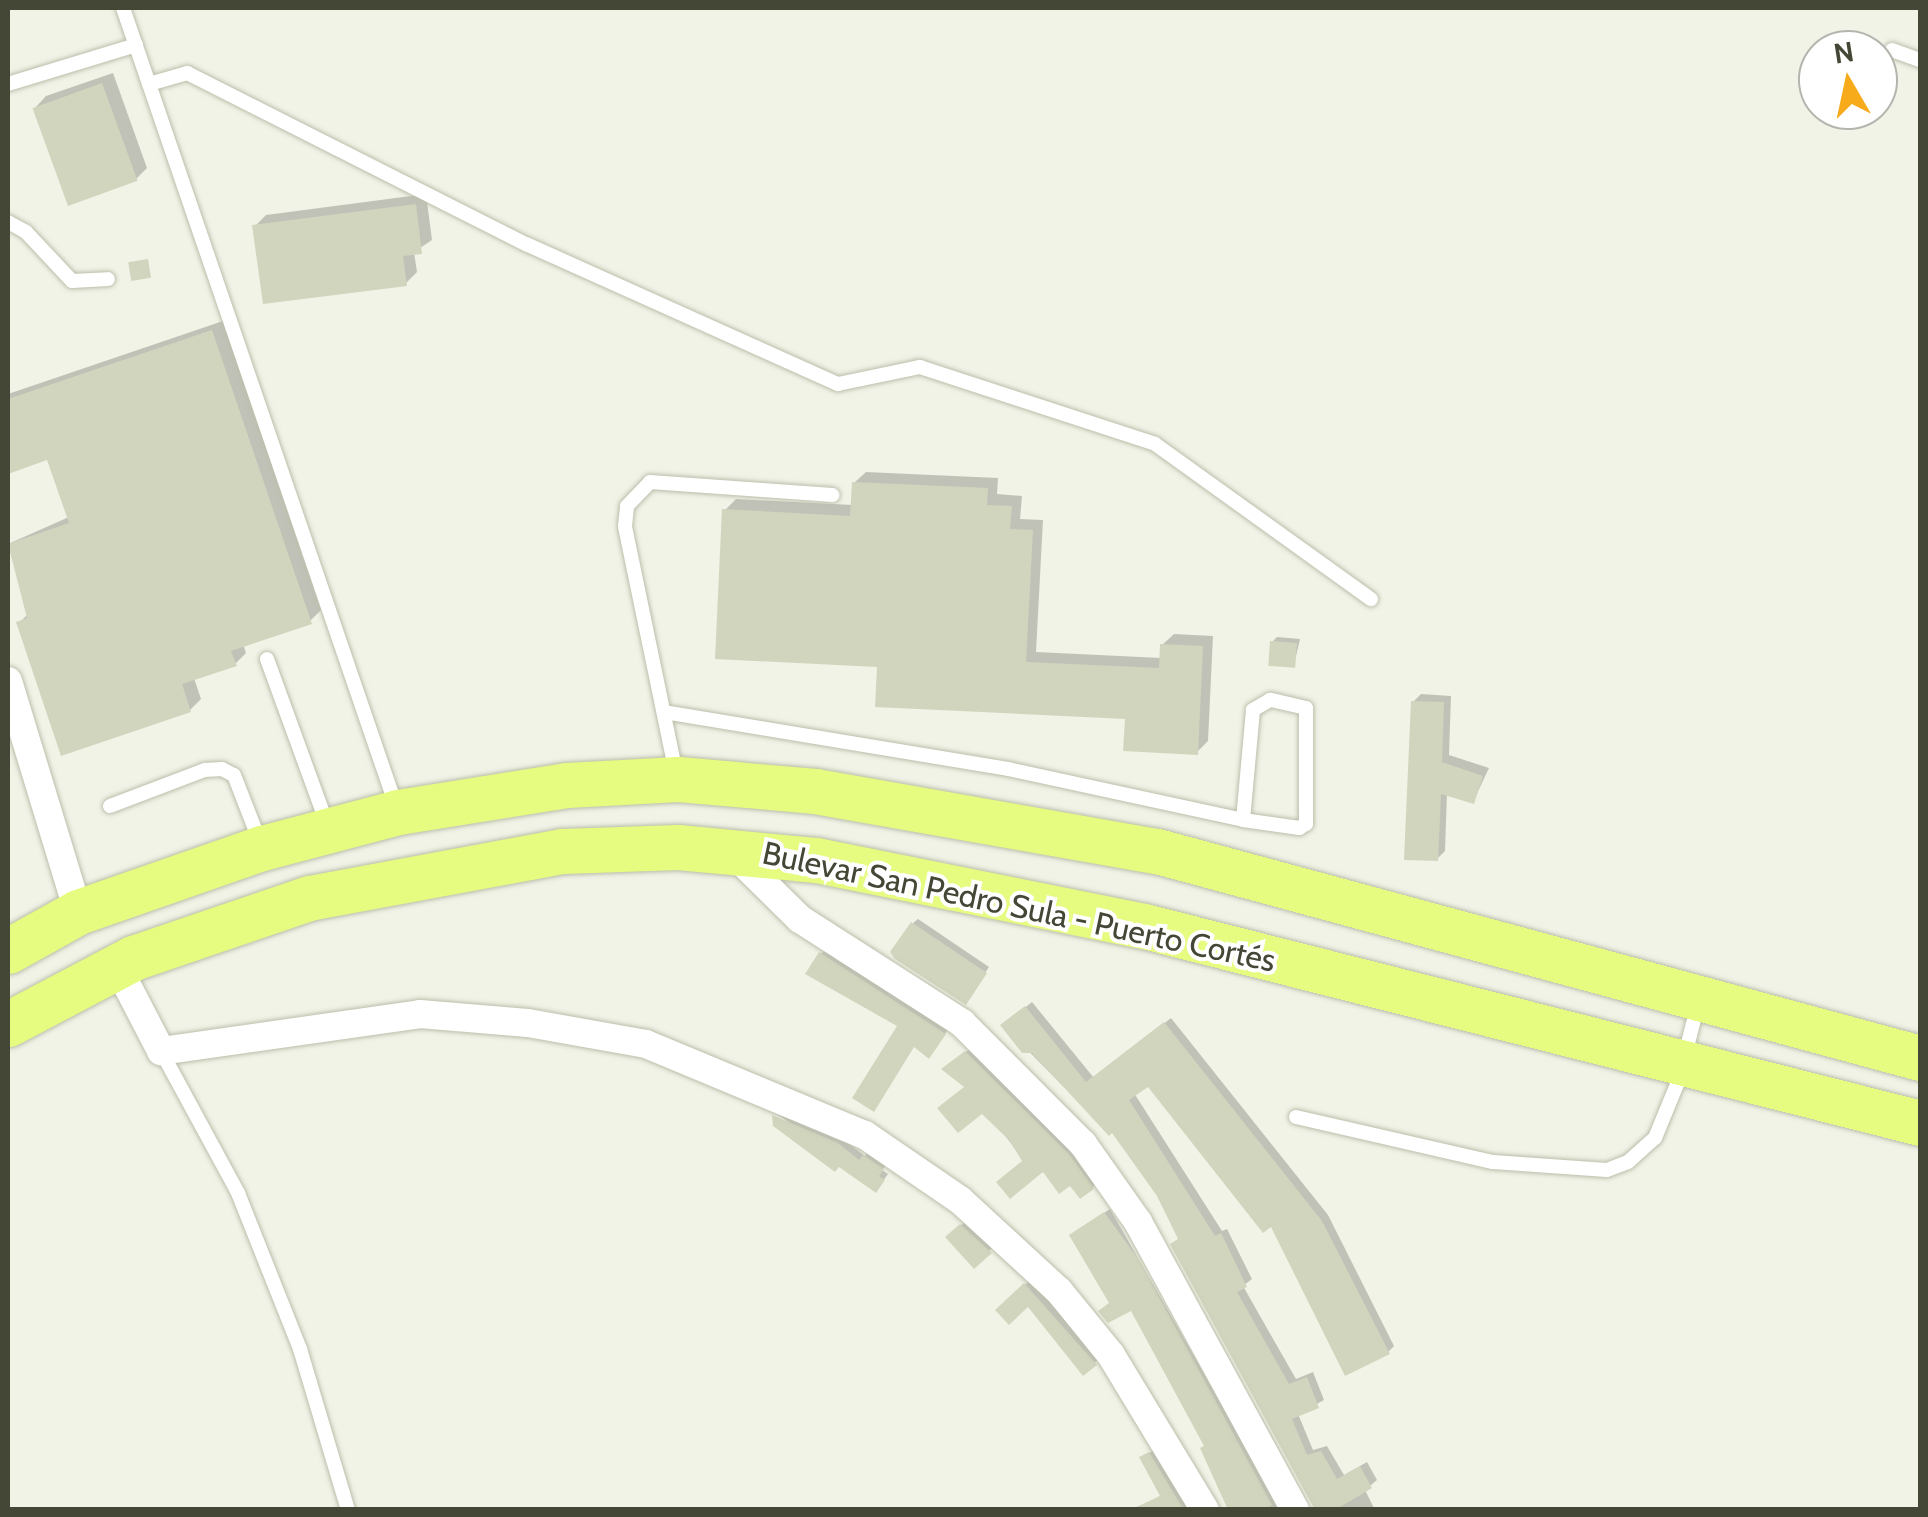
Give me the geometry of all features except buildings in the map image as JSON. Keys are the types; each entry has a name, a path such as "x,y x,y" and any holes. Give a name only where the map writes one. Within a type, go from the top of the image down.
{"highway":[{"name":"Bulevar San Pedro Sula - Puerto Cortés","path":"8,951 78,912 262,848 398,812 567,784 678,778 815,791 1157,851 1920,1058"},
{"name":"Bulevar San Pedro Sula - Puerto Cortés","path":"8,1024 117,966 309,898 435,870 563,852 730,850 816,860 1144,926 1920,1123"}],"street":[{"path":"8,681 78,912"},
{"path":"730,850 800,919 962,1023 1083,1144 1138,1222 1295,1510"},
{"path":"117,966 160,1052 420,1014 528,1023 646,1044 865,1135 960,1200 1059,1291 1111,1355 1205,1510"}],"lane":[{"path":"124,8 398,812"},
{"path":"8,84 136,45"},
{"path":"149,84 187,73 526,244 838,384 920,367 1154,444 1371,599"},
{"path":"8,222 26,232 72,281 108,280"},
{"path":"678,778 624,526 638,488 650,482 833,495"},
{"path":"266,660 329,830"},
{"path":"664,712 1008,769 1243,820 1306,824 1306,708 1270,700 1253,710 1243,820"},
{"path":"110,806 205,770 222,769 234,774 262,848"},
{"path":"1296,1117 1494,1162 1607,1170 1628,1162 1654,1138 1684,1062 1699,998"},
{"path":"160,1052 238,1194 300,1349 348,1510"}]}
